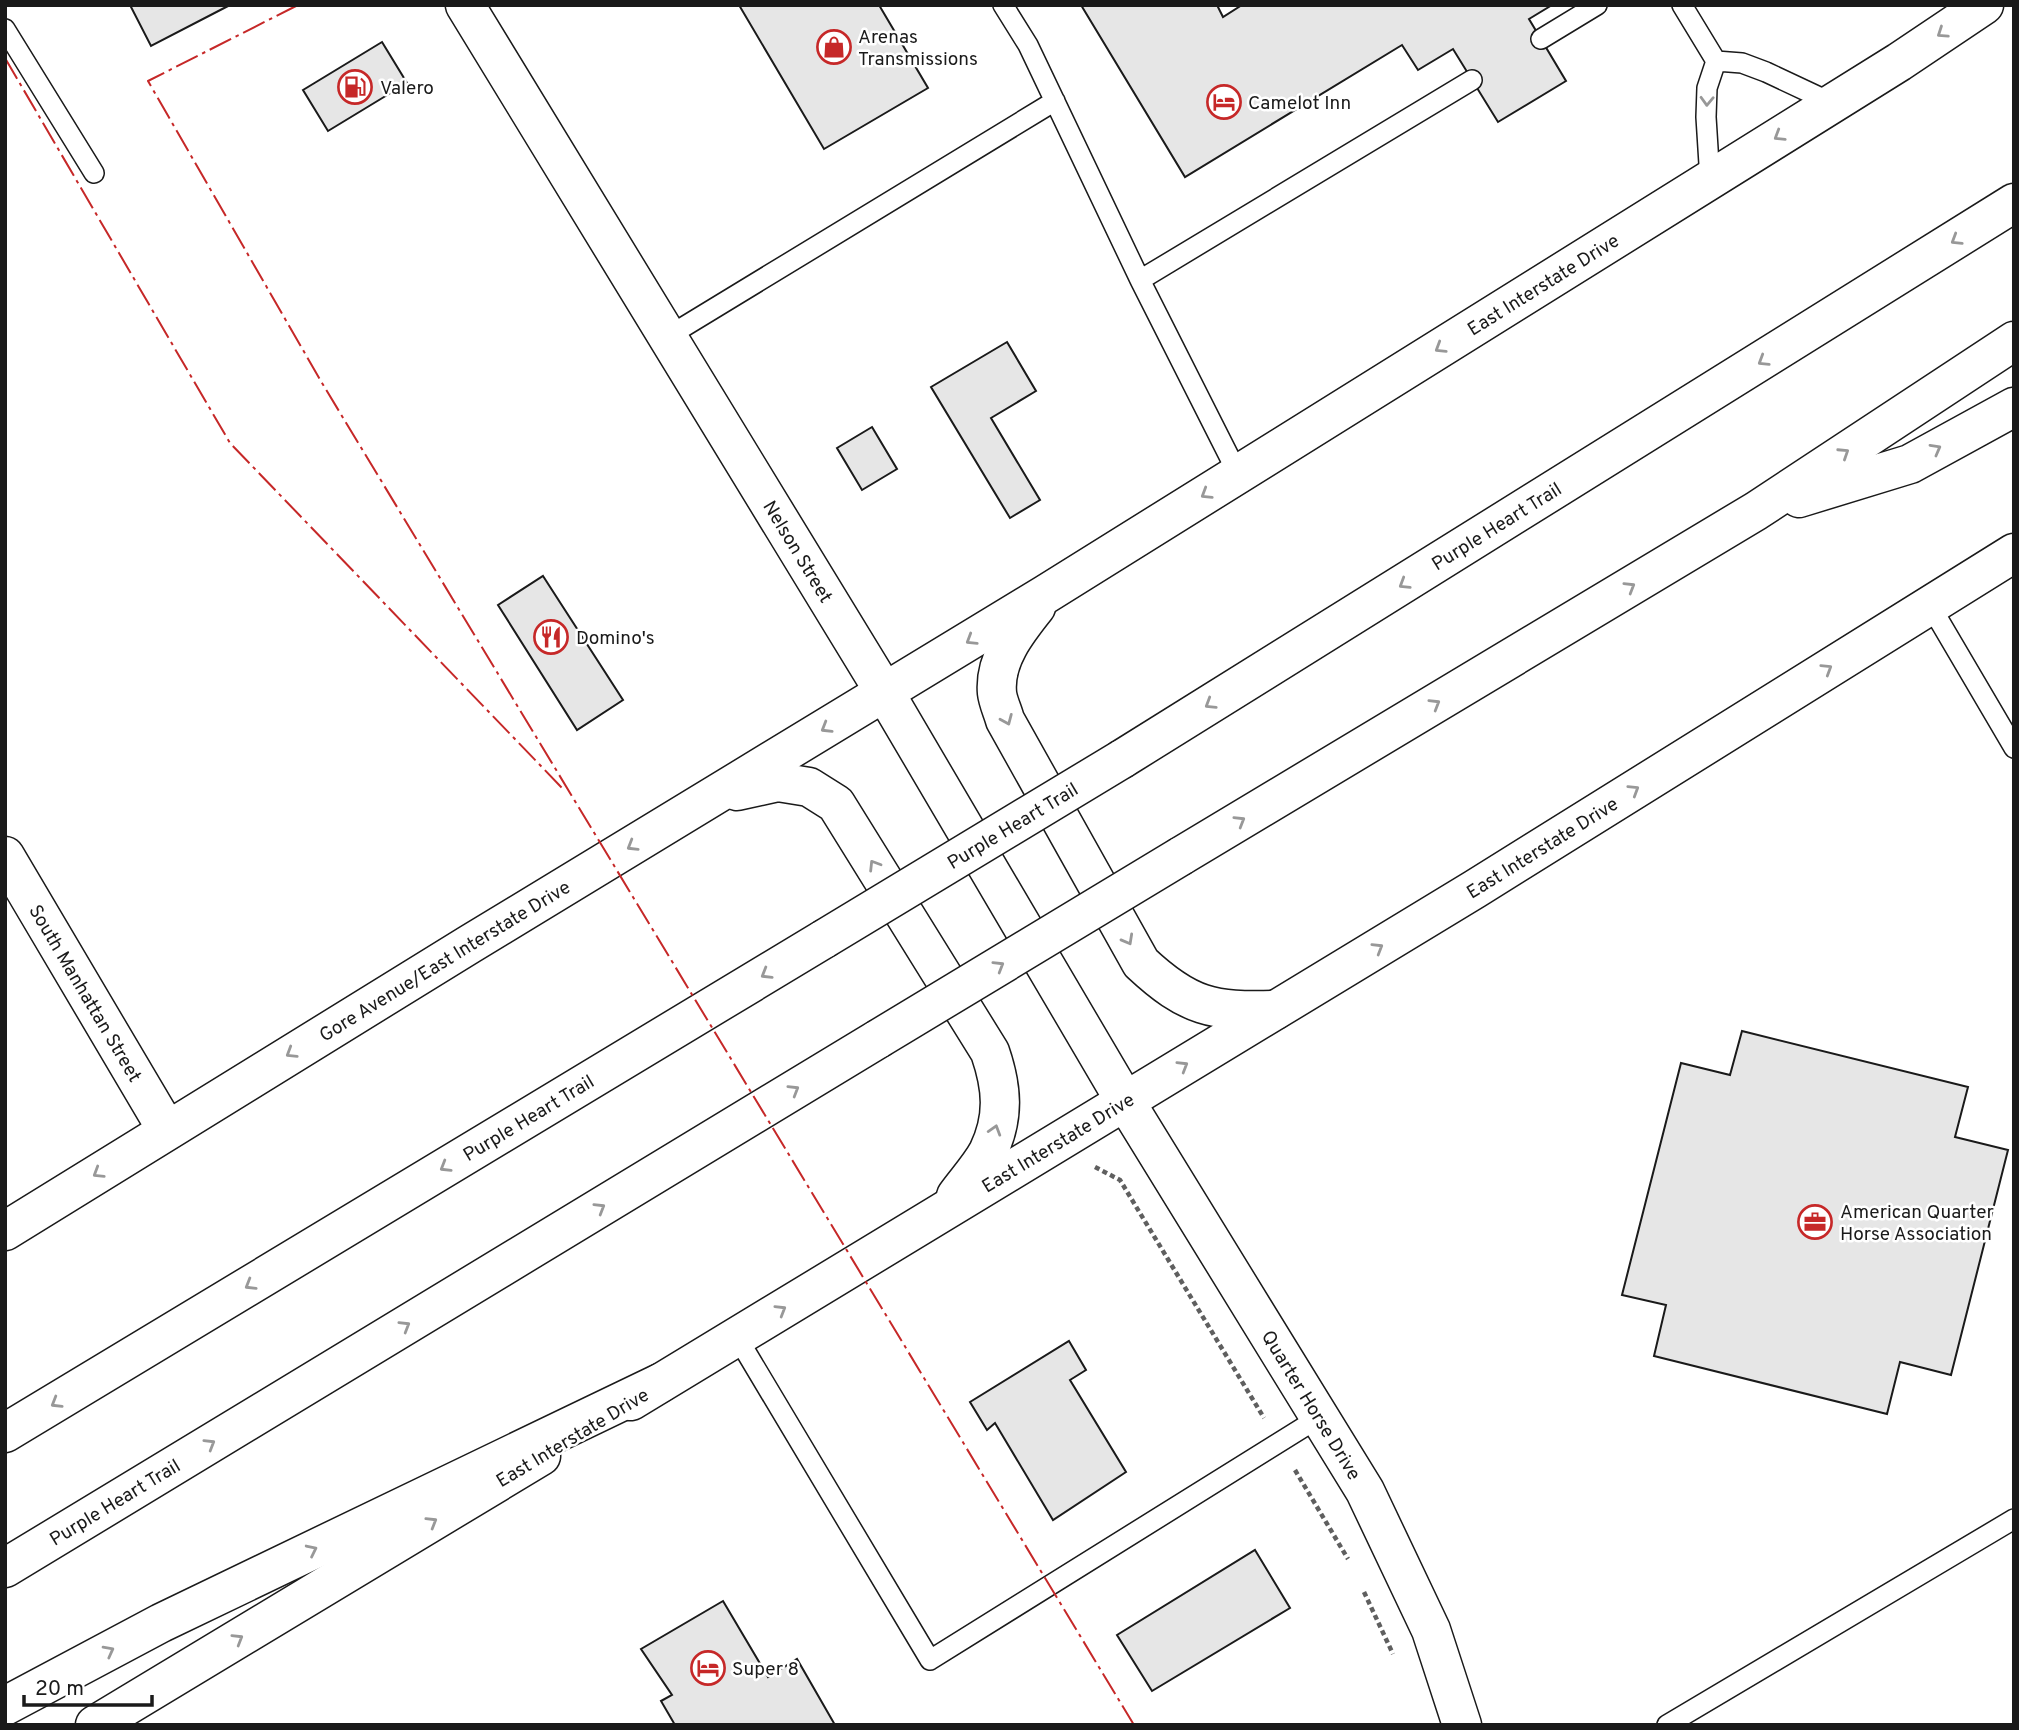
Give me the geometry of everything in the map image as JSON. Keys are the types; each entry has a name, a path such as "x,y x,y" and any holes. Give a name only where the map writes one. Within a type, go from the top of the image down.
{"main road":[{"name":"Nelson Street","path":"466,5 885,693 1125,1101"},
{"name":"East Interstate Drive","path":"885,693 1710,180 1984,5"},
{"name":"Purple Heart Trail","path":"5,1433 1122,759 2014,203"},
{"name":"Purple Heart Trail","path":"5,1568 1756,511 2014,341"},
{"path":"1756,511 1910,464 2014,407"},
{"name":"East Interstate Drive","path":"95,1725 1275,1010 2014,553"},
{"path":"1046,594 1015,633 999,667 997,694 1012,733 1141,963 1168,988 1198,1003 1233,1011 1275,1010"},
{"name":"Gore Avenue/East Interstate Drive","path":"5,1231 167,1129 885,693"},
{"path":"714,796 778,782 809,787 836,804 990,1052 999,1078 1002,1107 988,1152 947,1209"},
{"name":"South Manhattan Street","path":"5,856 167,1129"},
{"name":"Quarter Horse Drive","path":"1125,1101 1365,1491 1431,1630 1462,1725"},
{"path":"5,1706 162,1623 660,1383"}],"lane":[{"path":"1003,5 1028,45 1140,280 1238,474"},
{"path":"1541,39 1597,5"},
{"path":"1682,5 1716,61 1707,88 1710,180"},
{"path":"5,29 94,173"},
{"path":"1716,61 1742,63 1832,103"},
{"path":"1140,280 1472,79"},
{"path":"667,337 1055,101"},
{"path":"1930,605 2014,748"},
{"path":"737,1337 930,1660 1320,1417"},
{"path":"1667,1725 2014,1519"}],"path":[{"path":"1086,1170 1095,1167 1120,1180 1349,1560"},
{"path":"1360,1584 1394,1658"}],"building":[{"path":"130,5 230,5 151,46"},
{"name":"Arenas Transmissions","path":"739,5 879,5 928,88 824,149"},
{"name":"Camelot Inn","path":"1081,5 1217,5 1223,17 1242,5 1552,5 1529,19 1566,81 1498,122 1453,49 1418,70 1402,45 1185,177"},
{"name":"Valero","path":"382,42 407,83 328,131 303,90"},
{"path":"1007,342 1036,391 991,418 1040,500 1010,518 931,387"},
{"path":"872,427 897,469 862,490 837,448"},
{"name":"Domino's","path":"543,576 623,700 577,730 498,605"},
{"name":"American Quarter Horse Association","path":"1742,1031 1968,1087 1955,1137 2008,1150 1951,1375 1900,1362 1887,1414 1654,1356 1666,1305 1622,1295 1681,1063 1730,1075"},
{"path":"1069,1341 1086,1370 1070,1380 1126,1472 1053,1520 995,1423 987,1430 970,1402"},
{"path":"1255,1550 1290,1608 1152,1691 1117,1635"},
{"name":"Super 8","path":"723,1601 768,1677 797,1659 835,1725 675,1725 661,1701 672,1695 641,1649"}],"power":[{"path":"298,5 148,81 322,383 1134,1725"},
{"path":"5,58 230,443 564,790"}],"place":[{"name":"Arenas Transmissions","path":"834,47"},
{"name":"Valero","path":"355,87"},
{"name":"Camelot Inn","path":"1224,102"},
{"name":"Domino's","path":"551,637"},
{"name":"American Quarter Horse Association","path":"1815,1222"},
{"name":"Super 8","path":"708,1668"}]}
